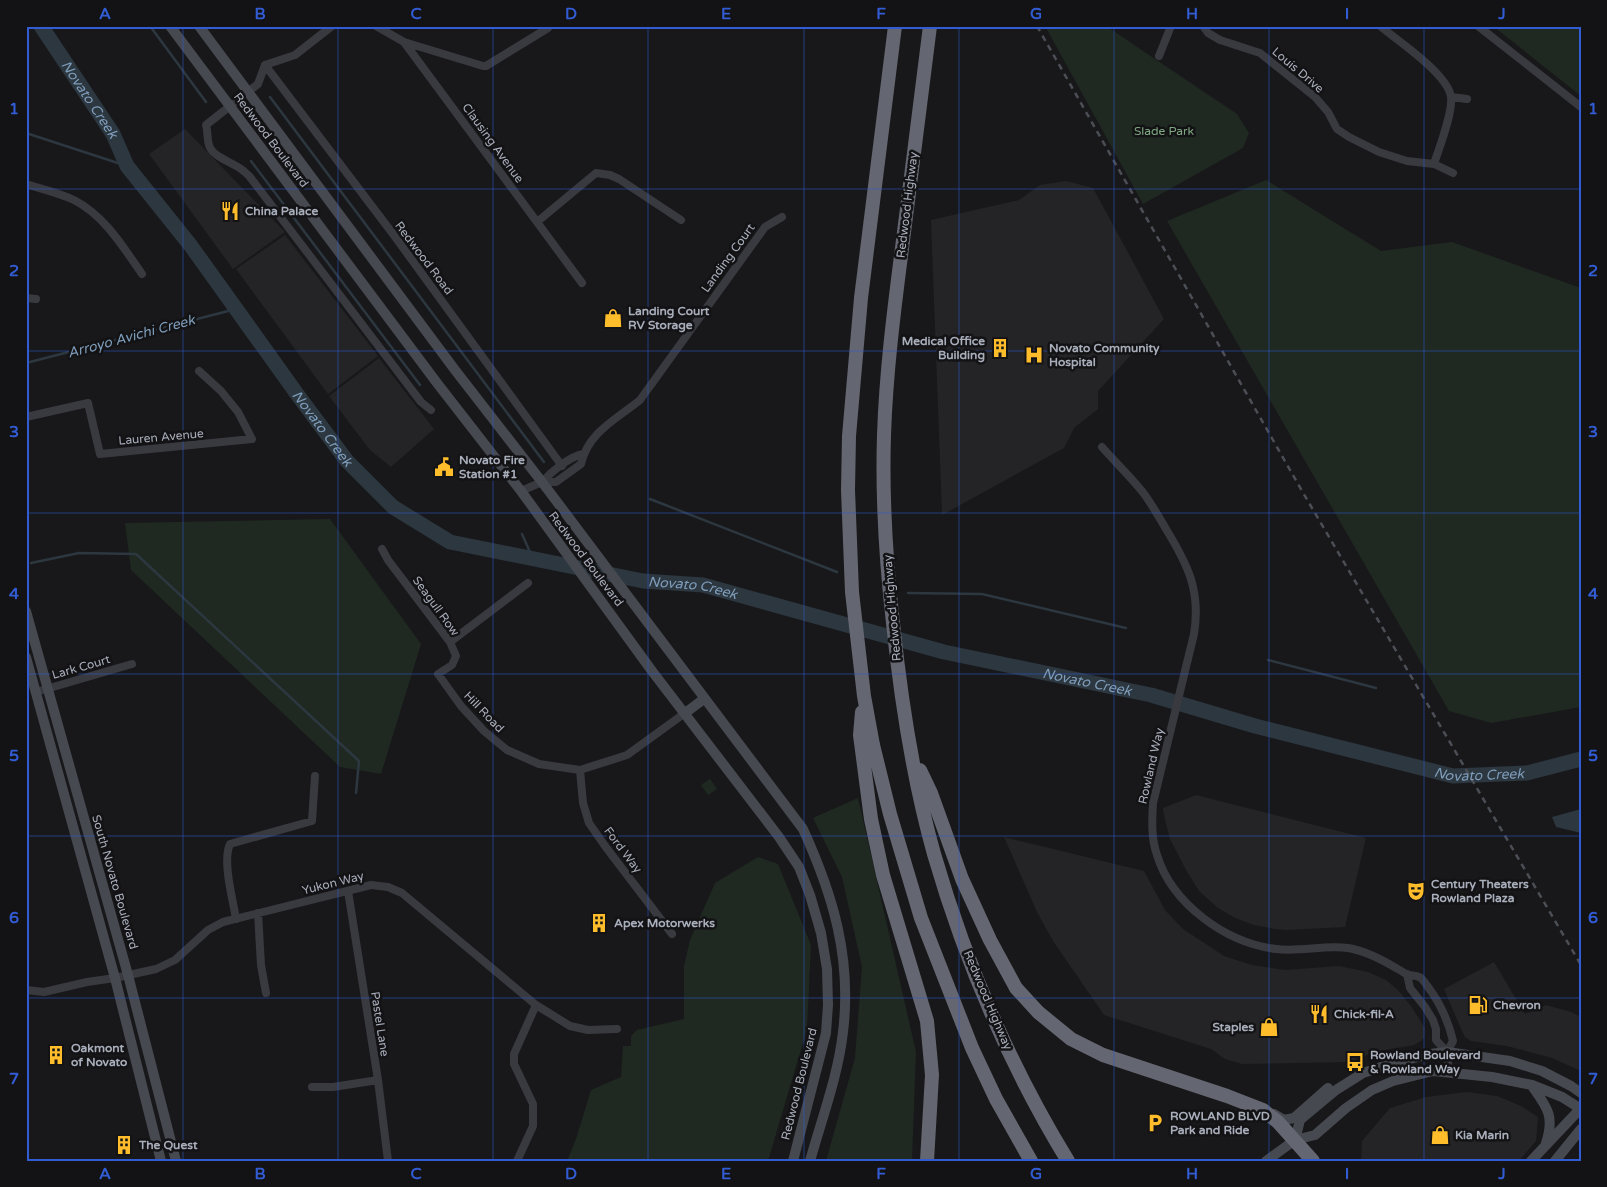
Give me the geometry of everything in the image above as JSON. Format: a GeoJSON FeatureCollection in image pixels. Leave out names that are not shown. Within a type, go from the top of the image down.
{"type":"FeatureCollection","features":[{"type":"Feature","properties":{"kind":"highway"},"geometry":{"type":"LineString","coordinates":[[895,26],[860,298],[848,436],[852,592],[860,668],[873,745],[890,814],[921,918],[972,1048],[996,1099],[1031,1161]]}},
{"type":"Feature","properties":{"kind":"highway","name":"Redwood Highway"},"geometry":{"type":"LineString","coordinates":[[930,26],[888,366],[884,435],[884,492],[891,601],[899,679],[912,754],[934,853],[976,976],[1026,1085],[1068,1161]]}},
{"type":"Feature","properties":{"kind":"highway"},"geometry":{"type":"LineString","coordinates":[[864,696],[860,735],[871,819],[884,875],[927,1021],[932,1075],[927,1161]]}},
{"type":"Feature","properties":{"kind":"highway"},"geometry":{"type":"LineString","coordinates":[[912,754],[931,793],[958,870],[990,940],[1016,988],[1038,1012],[1071,1039],[1102,1055],[1242,1101],[1267,1113],[1278,1122],[1313,1161]]}},
{"type":"Feature","properties":{"kind":"main road","name":"Redwood Boulevard"},"geometry":{"type":"LineString","coordinates":[[170,26],[437,383],[521,491],[652,670],[779,837],[799,867],[810,895],[821,933],[827,969],[828,1005],[826,1033],[793,1161]]}},
{"type":"Feature","properties":{"kind":"main road","name":"Redwood Boulevard"},"geometry":{"type":"LineString","coordinates":[[199,26],[455,370],[542,482],[803,829],[829,893],[840,932],[846,999],[836,1073],[810,1161]]}},
{"type":"Feature","properties":{"kind":"main road","name":"South Novato Boulevard"},"geometry":{"type":"LineString","coordinates":[[26,611],[128,975],[176,1161]]}},
{"type":"Feature","properties":{"kind":"main road","name":"South Novato Boulevard"},"geometry":{"type":"LineString","coordinates":[[26,657],[115,978],[161,1161]]}},
{"type":"Feature","properties":{"kind":"main road"},"geometry":{"type":"LineString","coordinates":[[685,713],[704,699]]}},
{"type":"Feature","properties":{"kind":"main road"},"geometry":{"type":"LineString","coordinates":[[1295,1140],[1300,1120],[1341,1086],[1363,1073],[1430,1054],[1447,1052],[1510,1061],[1542,1071],[1581,1093]]}},
{"type":"Feature","properties":{"kind":"main road"},"geometry":{"type":"LineString","coordinates":[[1266,1161],[1295,1140],[1315,1135],[1346,1108],[1372,1090],[1393,1081],[1433,1072],[1492,1077],[1532,1086],[1562,1097],[1581,1108],[1532,1161]]}},
{"type":"Feature","properties":{"kind":"main road"},"geometry":{"type":"LineString","coordinates":[[1267,1113],[1272,1113],[1284,1120],[1294,1118],[1329,1087],[1341,1086]]}},
{"type":"Feature","properties":{"kind":"main road"},"geometry":{"type":"LineString","coordinates":[[1532,1086],[1547,1107],[1551,1119],[1550,1132],[1545,1146]]}},
{"type":"Feature","properties":{"kind":"main road"},"geometry":{"type":"LineString","coordinates":[[1555,1161],[1581,1129]]}},
{"type":"Feature","properties":{"kind":"street"},"geometry":{"type":"LineString","coordinates":[[332,26],[295,55],[265,66],[258,84],[206,125],[209,135],[208,144],[211,150],[250,177],[422,402],[431,410]]}},
{"type":"Feature","properties":{"kind":"street","name":"Clausing Avenue"},"geometry":{"type":"LineString","coordinates":[[376,26],[404,42],[582,283]]}},
{"type":"Feature","properties":{"kind":"street"},"geometry":{"type":"LineString","coordinates":[[1159,56],[1171,26]]}},
{"type":"Feature","properties":{"kind":"street","name":"Louis Drive"},"geometry":{"type":"LineString","coordinates":[[1203,26],[1208,33],[1220,40],[1260,53],[1315,97],[1328,112],[1336,129],[1349,137],[1379,152],[1407,161],[1434,164],[1453,173]]}},
{"type":"Feature","properties":{"kind":"street"},"geometry":{"type":"LineString","coordinates":[[1380,26],[1435,71],[1447,84],[1451,97],[1450,111],[1434,164]]}},
{"type":"Feature","properties":{"kind":"street"},"geometry":{"type":"LineString","coordinates":[[1478,26],[1581,107]]}},
{"type":"Feature","properties":{"kind":"street"},"geometry":{"type":"LineString","coordinates":[[404,42],[483,66],[495,61],[548,28]]}},
{"type":"Feature","properties":{"kind":"street","name":"Redwood Road"},"geometry":{"type":"LineString","coordinates":[[265,66],[399,242],[562,466]]}},
{"type":"Feature","properties":{"kind":"street"},"geometry":{"type":"LineString","coordinates":[[1451,97],[1467,99]]}},
{"type":"Feature","properties":{"kind":"street"},"geometry":{"type":"LineString","coordinates":[[537,222],[596,173],[610,175],[619,179],[681,220]]}},
{"type":"Feature","properties":{"kind":"street"},"geometry":{"type":"LineString","coordinates":[[26,184],[73,200],[92,211],[110,230],[142,274]]}},
{"type":"Feature","properties":{"kind":"street","name":"Landing Court"},"geometry":{"type":"LineString","coordinates":[[521,491],[542,482],[556,482],[581,464],[583,454],[592,439],[605,424],[623,414],[640,400],[765,227],[782,217]]}},
{"type":"Feature","properties":{"kind":"street"},"geometry":{"type":"LineString","coordinates":[[26,298],[36,299]]}},
{"type":"Feature","properties":{"kind":"street","name":"Lauren Avenue"},"geometry":{"type":"LineString","coordinates":[[26,417],[88,403],[100,454],[252,439],[238,412],[221,390],[199,371]]}},
{"type":"Feature","properties":{"kind":"street","name":"Rowland Way"},"geometry":{"type":"LineString","coordinates":[[1102,447],[1152,504],[1188,569],[1194,587],[1197,618],[1190,655],[1153,803],[1152,822],[1157,856],[1165,874],[1188,905],[1202,918],[1230,935],[1263,947],[1287,950],[1328,947],[1348,948],[1376,955],[1407,974],[1420,977],[1438,1000],[1448,1020],[1453,1041],[1447,1052],[1449,1072]]}},
{"type":"Feature","properties":{"kind":"street","name":"Landing Court"},"geometry":{"type":"LineString","coordinates":[[542,482],[551,472],[574,456],[583,454]]}},
{"type":"Feature","properties":{"kind":"street","name":"Seagull Row"},"geometry":{"type":"LineString","coordinates":[[382,549],[388,560],[450,642],[456,656],[452,665],[438,674]]}},
{"type":"Feature","properties":{"kind":"street"},"geometry":{"type":"LineString","coordinates":[[450,642],[528,583]]}},
{"type":"Feature","properties":{"kind":"street","name":"Lark Court"},"geometry":{"type":"LineString","coordinates":[[36,692],[132,664]]}},
{"type":"Feature","properties":{"kind":"street","name":"Hill Road"},"geometry":{"type":"LineString","coordinates":[[438,674],[461,706],[484,731],[507,750],[539,764],[580,770],[627,755],[685,713]]}},
{"type":"Feature","properties":{"kind":"street","name":"Ford Way"},"geometry":{"type":"LineString","coordinates":[[580,770],[583,803],[589,823],[672,934]]}},
{"type":"Feature","properties":{"kind":"street"},"geometry":{"type":"LineString","coordinates":[[236,919],[228,868],[227,850],[230,844],[312,821],[315,776]]}},
{"type":"Feature","properties":{"kind":"street","name":"Yukon Way"},"geometry":{"type":"LineString","coordinates":[[26,990],[44,992],[156,969],[175,960],[208,930],[236,919],[371,885],[388,887],[402,893],[536,1005],[570,1026],[588,1030],[617,1029]]}},
{"type":"Feature","properties":{"kind":"street","name":"Pastel Lane"},"geometry":{"type":"LineString","coordinates":[[348,891],[378,1080],[388,1161]]}},
{"type":"Feature","properties":{"kind":"street"},"geometry":{"type":"LineString","coordinates":[[258,913],[261,965],[266,993]]}},
{"type":"Feature","properties":{"kind":"street","name":"Rowland Way"},"geometry":{"type":"LineString","coordinates":[[1407,974],[1410,988],[1433,1020],[1436,1029],[1436,1040],[1447,1052]]}},
{"type":"Feature","properties":{"kind":"street"},"geometry":{"type":"LineString","coordinates":[[517,1161],[532,1126],[533,1104],[514,1064],[514,1054],[536,1005]]}},
{"type":"Feature","properties":{"kind":"street"},"geometry":{"type":"LineString","coordinates":[[312,1087],[333,1087],[378,1080]]}},
{"type":"Feature","properties":{"kind":"shaded area"},"geometry":{"type":"Polygon","coordinates":[[[185,129],[285,232],[233,269],[149,154],[185,129]]]}},
{"type":"Feature","properties":{"kind":"shaded area","name":"Novato Community Hospital"},"geometry":{"type":"Polygon","coordinates":[[[1066,181],[1093,188],[1164,319],[1098,391],[1098,409],[1074,428],[1064,448],[942,515],[931,220],[1019,200],[1040,185],[1066,181]]]}},
{"type":"Feature","properties":{"kind":"shaded area"},"geometry":{"type":"Polygon","coordinates":[[[285,235],[378,356],[328,394],[236,269],[285,235]]]}},
{"type":"Feature","properties":{"kind":"shaded area"},"geometry":{"type":"Polygon","coordinates":[[[379,358],[434,429],[391,467],[370,450],[329,396],[379,358]]]}},
{"type":"Feature","properties":{"kind":"shaded area"},"geometry":{"type":"Polygon","coordinates":[[[1196,795],[1366,838],[1345,927],[1275,929],[1254,925],[1235,918],[1218,908],[1199,891],[1186,870],[1170,839],[1165,820],[1163,808],[1196,795]]]}},
{"type":"Feature","properties":{"kind":"shaded area"},"geometry":{"type":"Polygon","coordinates":[[[1581,809],[1581,833],[1556,827],[1552,817],[1581,809]]]}},
{"type":"Feature","properties":{"kind":"shaded area"},"geometry":{"type":"Polygon","coordinates":[[[1004,837],[1144,871],[1165,910],[1183,929],[1224,956],[1252,965],[1285,970],[1339,966],[1368,972],[1386,980],[1398,990],[1411,1006],[1425,1028],[1424,1038],[1414,1045],[1378,1051],[1348,1062],[1242,1064],[1225,1059],[1211,1049],[1104,1015],[1053,941],[1037,912],[1004,837]]]}},
{"type":"Feature","properties":{"kind":"shaded area"},"geometry":{"type":"Polygon","coordinates":[[[1494,962],[1525,1014],[1546,1005],[1581,1017],[1581,1071],[1552,1058],[1507,1046],[1471,1041],[1465,1037],[1444,989],[1494,962]]]}},
{"type":"Feature","properties":{"kind":"shaded area"},"geometry":{"type":"Polygon","coordinates":[[[1467,1092],[1497,1096],[1521,1106],[1538,1117],[1536,1141],[1519,1161],[1361,1161],[1362,1141],[1390,1108],[1426,1097],[1467,1092]]]}},
{"type":"Feature","properties":{"kind":"green space","name":"Slade Park"},"geometry":{"type":"Polygon","coordinates":[[[1045,26],[1106,26],[1237,114],[1249,133],[1243,148],[1143,204],[1045,26]]]}},
{"type":"Feature","properties":{"kind":"green space"},"geometry":{"type":"Polygon","coordinates":[[[1493,26],[1581,26],[1581,96],[1493,26]]]}},
{"type":"Feature","properties":{"kind":"green space"},"geometry":{"type":"Polygon","coordinates":[[[1266,180],[1381,251],[1452,242],[1581,288],[1581,707],[1491,723],[1449,711],[1167,221],[1266,180]]]}},
{"type":"Feature","properties":{"kind":"green space"},"geometry":{"type":"Polygon","coordinates":[[[330,519],[421,644],[381,774],[340,767],[131,570],[125,523],[330,519]]]}},
{"type":"Feature","properties":{"kind":"green space"},"geometry":{"type":"Polygon","coordinates":[[[710,779],[717,789],[708,795],[701,785],[710,779]]]}},
{"type":"Feature","properties":{"kind":"green space"},"geometry":{"type":"Polygon","coordinates":[[[858,798],[916,1052],[912,1161],[826,1161],[855,1058],[862,967],[842,877],[813,818],[858,798]]]}},
{"type":"Feature","properties":{"kind":"green space"},"geometry":{"type":"Polygon","coordinates":[[[758,857],[778,864],[811,945],[807,1029],[768,1161],[567,1161],[591,1090],[621,1077],[623,1046],[631,1046],[631,1036],[637,1030],[684,1019],[684,966],[690,940],[715,883],[758,857]]]}},
{"type":"Feature","properties":{"kind":"waterway","name":"Novato Creek"},"geometry":{"type":"LineString","coordinates":[[41,26],[113,134],[127,166],[191,246],[347,461],[393,507],[450,542],[643,581],[703,585],[944,652],[1151,695],[1255,726],[1453,776],[1527,773],[1581,759]]}},
{"type":"Feature","properties":{"kind":"waterway"},"geometry":{"type":"LineString","coordinates":[[150,26],[206,102]]}},
{"type":"Feature","properties":{"kind":"waterway"},"geometry":{"type":"LineString","coordinates":[[270,97],[544,462]]}},
{"type":"Feature","properties":{"kind":"waterway"},"geometry":{"type":"LineString","coordinates":[[26,133],[127,166]]}},
{"type":"Feature","properties":{"kind":"waterway"},"geometry":{"type":"LineString","coordinates":[[251,161],[420,385]]}},
{"type":"Feature","properties":{"kind":"waterway","name":"Arroyo Avichi Creek"},"geometry":{"type":"LineString","coordinates":[[26,363],[236,309]]}},
{"type":"Feature","properties":{"kind":"waterway"},"geometry":{"type":"LineString","coordinates":[[650,499],[837,572]]}},
{"type":"Feature","properties":{"kind":"waterway"},"geometry":{"type":"LineString","coordinates":[[522,534],[533,559]]}},
{"type":"Feature","properties":{"kind":"waterway"},"geometry":{"type":"LineString","coordinates":[[31,563],[79,553],[136,554],[359,761],[356,793]]}},
{"type":"Feature","properties":{"kind":"waterway"},"geometry":{"type":"LineString","coordinates":[[908,593],[982,594],[1126,628]]}},
{"type":"Feature","properties":{"kind":"waterway"},"geometry":{"type":"LineString","coordinates":[[1268,660],[1376,688]]}},
{"type":"Feature","properties":{"kind":"railway"},"geometry":{"type":"LineString","coordinates":[[1037,26],[1302,491],[1581,965]]}},
{"type":"Feature","properties":{"kind":"place","name":"China Palace"},"geometry":{"type":"Point","coordinates":[230,211]}},
{"type":"Feature","properties":{"kind":"place","name":"Landing Court RV Storage"},"geometry":{"type":"Point","coordinates":[613,318]}},
{"type":"Feature","properties":{"kind":"place","name":"Medical Office Building"},"geometry":{"type":"Point","coordinates":[1000,348]}},
{"type":"Feature","properties":{"kind":"place","name":"Novato Community Hospital"},"geometry":{"type":"Point","coordinates":[1034,355]}},
{"type":"Feature","properties":{"kind":"place","name":"Novato Fire Station #1"},"geometry":{"type":"Point","coordinates":[444,467]}},
{"type":"Feature","properties":{"kind":"place","name":"Century Theaters Rowland Plaza"},"geometry":{"type":"Point","coordinates":[1416,891]}},
{"type":"Feature","properties":{"kind":"place","name":"Apex Motorwerks"},"geometry":{"type":"Point","coordinates":[599,923]}},
{"type":"Feature","properties":{"kind":"place","name":"Chevron"},"geometry":{"type":"Point","coordinates":[1478,1005]}},
{"type":"Feature","properties":{"kind":"place","name":"Chick-fil-A"},"geometry":{"type":"Point","coordinates":[1319,1014]}},
{"type":"Feature","properties":{"kind":"place","name":"Staples"},"geometry":{"type":"Point","coordinates":[1269,1027]}},
{"type":"Feature","properties":{"kind":"place","name":"Oakmont of Novato"},"geometry":{"type":"Point","coordinates":[56,1055]}},
{"type":"Feature","properties":{"kind":"place","name":"Rowland Boulevard & Rowland Way"},"geometry":{"type":"Point","coordinates":[1355,1062]}},
{"type":"Feature","properties":{"kind":"place","name":"ROWLAND BLVD Park and Ride"},"geometry":{"type":"Point","coordinates":[1155,1123]}},
{"type":"Feature","properties":{"kind":"place","name":"Kia Marin"},"geometry":{"type":"Point","coordinates":[1440,1135]}},
{"type":"Feature","properties":{"kind":"place","name":"The Quest"},"geometry":{"type":"Point","coordinates":[124,1145]}}]}
